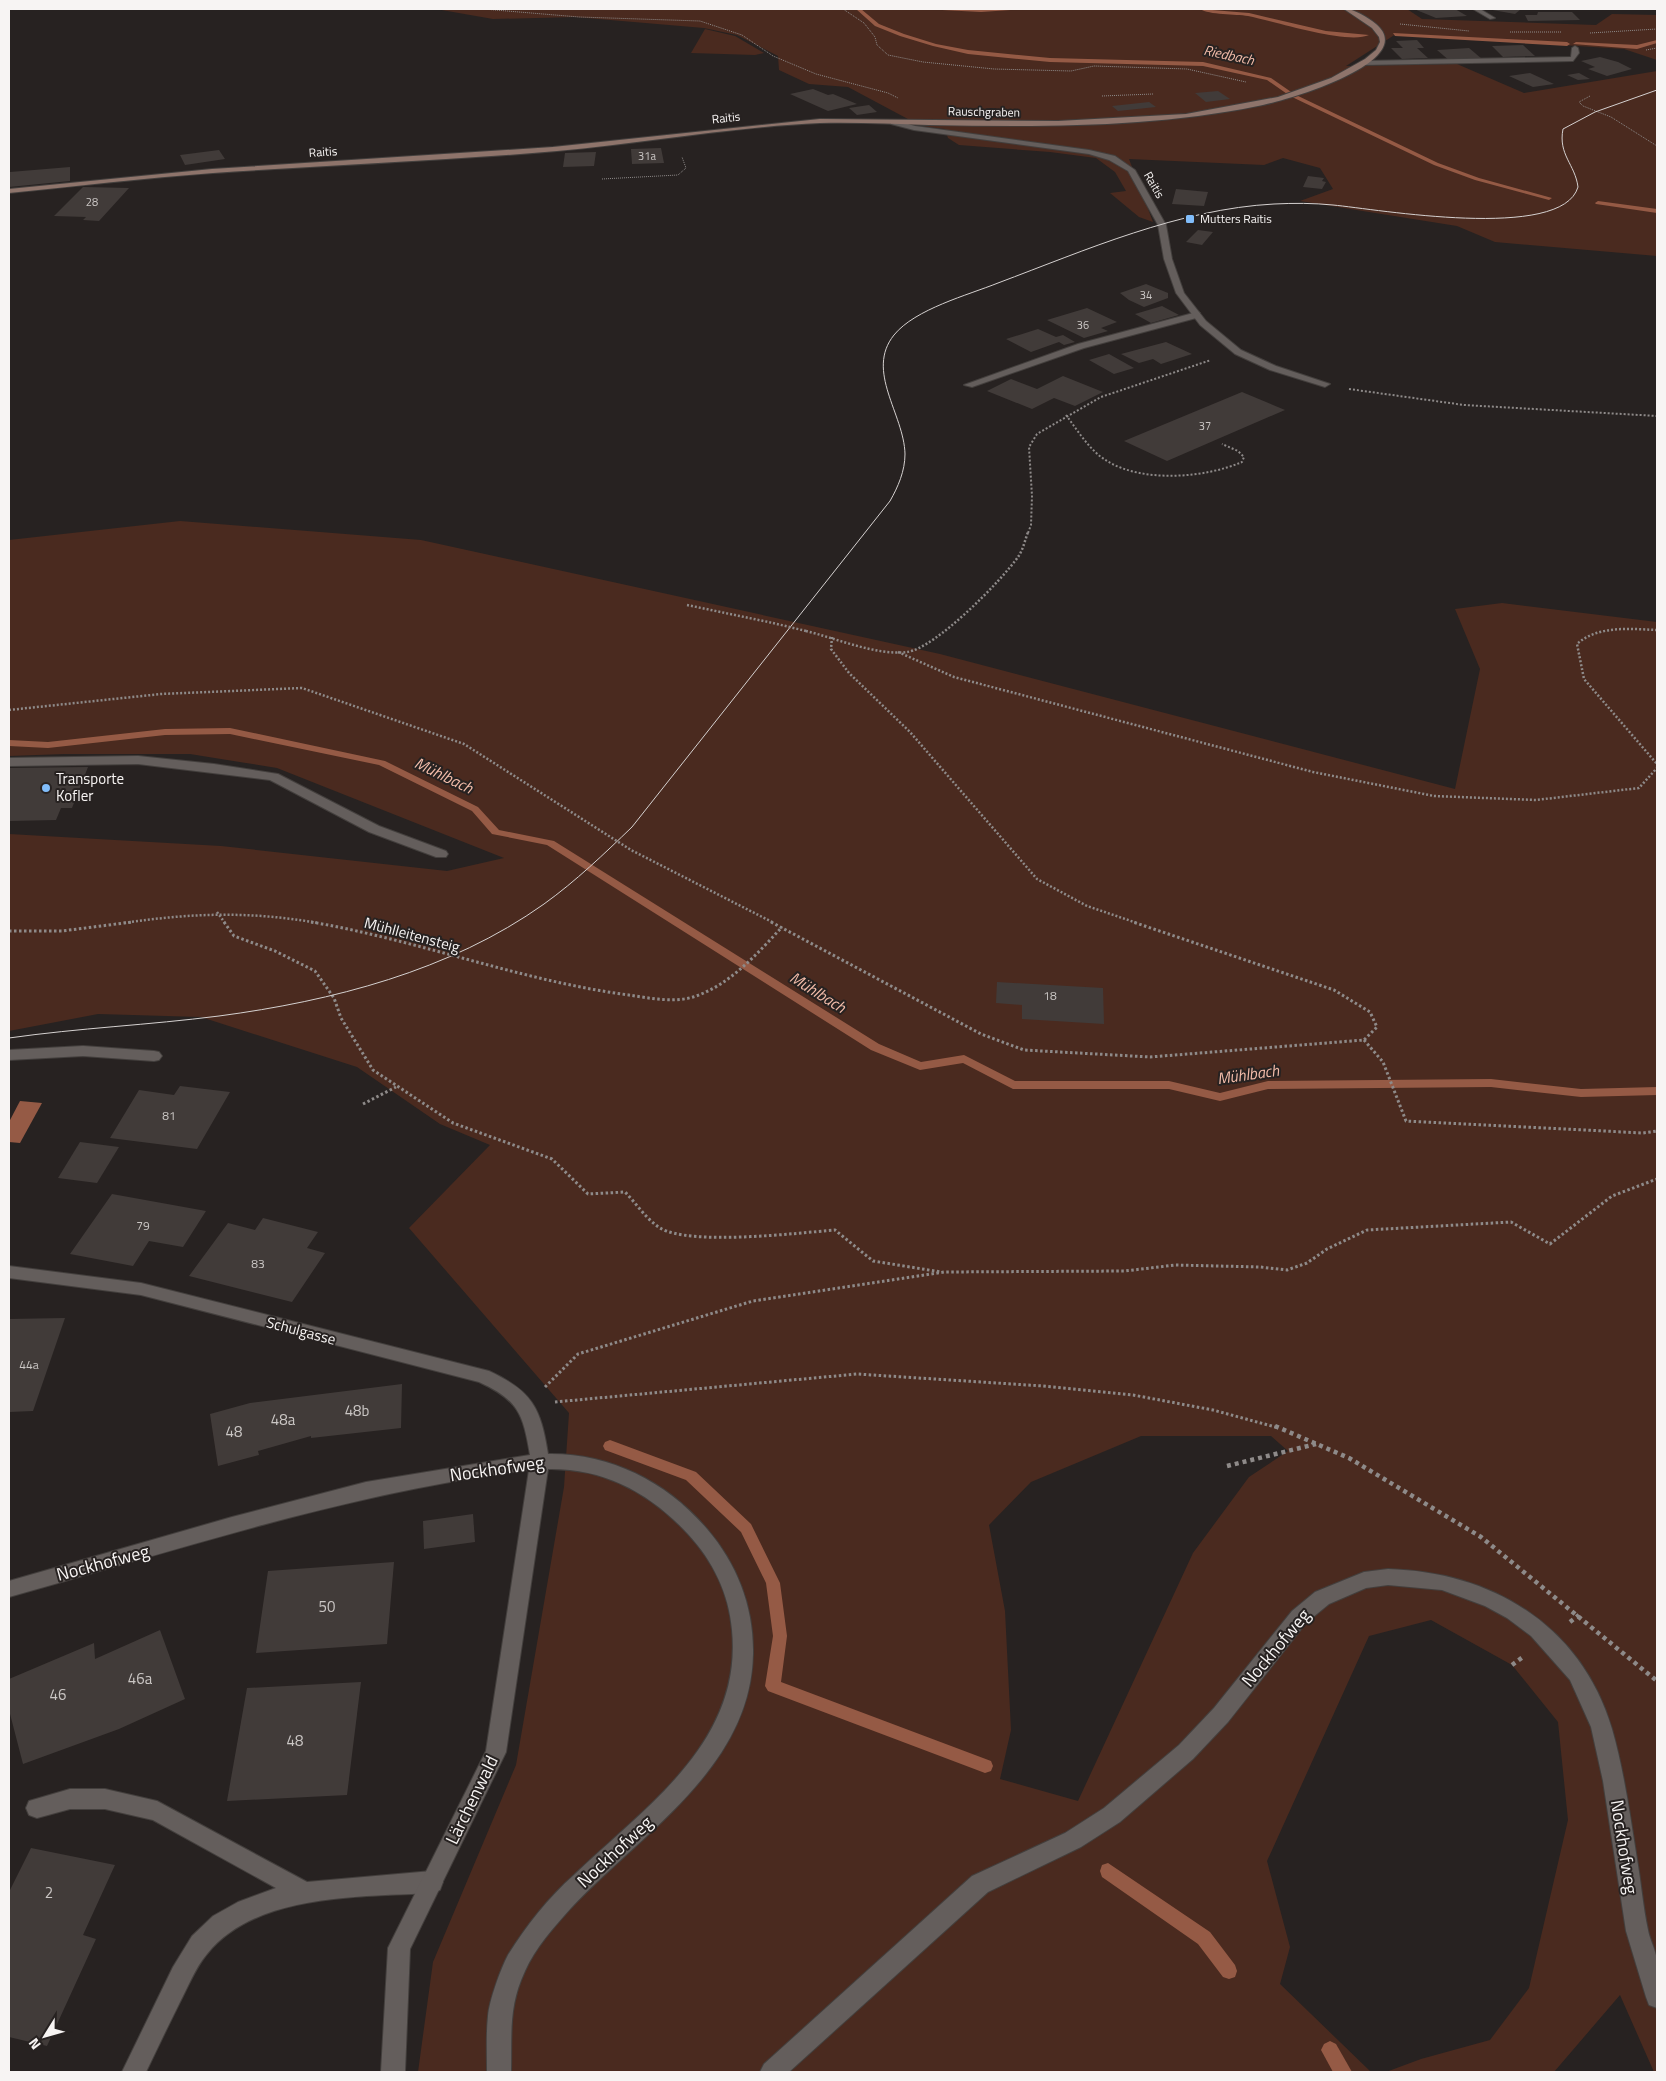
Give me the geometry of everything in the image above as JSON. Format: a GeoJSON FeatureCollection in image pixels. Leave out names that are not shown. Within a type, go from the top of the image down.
{"type":"FeatureCollection","features":[{"type":"Feature","properties":{"kind":"street","name":"Rauschgraben"},"geometry":{"type":"LineString","coordinates":[[894,122],[1073,124],[1200,113],[1254,105],[1295,95],[1330,82],[1378,52],[1382,39],[1375,27],[1347,9]]}},
{"type":"Feature","properties":{"kind":"street"},"geometry":{"type":"LineString","coordinates":[[1476,9],[1492,18]]}},
{"type":"Feature","properties":{"kind":"street"},"geometry":{"type":"LineString","coordinates":[[1362,63],[1573,59],[1576,53],[1574,48]]}},
{"type":"Feature","properties":{"kind":"street","name":"Raitis"},"geometry":{"type":"LineString","coordinates":[[9,191],[121,179],[557,148],[805,122],[894,122],[914,128],[1089,152],[1112,158],[1130,170],[1162,225],[1168,258],[1180,293],[1203,323],[1238,352],[1273,368],[1325,384]]}},
{"type":"Feature","properties":{"kind":"street"},"geometry":{"type":"LineString","coordinates":[[969,385],[1081,346],[1197,315]]}},
{"type":"Feature","properties":{"kind":"street"},"geometry":{"type":"LineString","coordinates":[[9,762],[138,760],[214,768],[273,777],[374,830],[441,854]]}},
{"type":"Feature","properties":{"kind":"street"},"geometry":{"type":"LineString","coordinates":[[9,1055],[83,1051],[154,1056]]}},
{"type":"Feature","properties":{"kind":"street","name":"Schulgasse"},"geometry":{"type":"LineString","coordinates":[[9,1272],[141,1289],[483,1376],[501,1384],[527,1405],[535,1420],[540,1460]]}},
{"type":"Feature","properties":{"kind":"street","name":"Nockhofweg"},"geometry":{"type":"LineString","coordinates":[[9,1589],[368,1490],[540,1460],[596,1466],[626,1478],[674,1509],[696,1529],[719,1560],[734,1590],[742,1629],[742,1672],[737,1697],[726,1725],[700,1766],[679,1791],[545,1919],[513,1967],[503,1990],[497,2021],[496,2050],[499,2072]]}},
{"type":"Feature","properties":{"kind":"street","name":"Lärchenwald"},"geometry":{"type":"LineString","coordinates":[[393,2072],[399,1948],[496,1752],[540,1460]]}},
{"type":"Feature","properties":{"kind":"street","name":"Nockhofweg"},"geometry":{"type":"LineString","coordinates":[[772,2072],[980,1884],[1073,1840],[1112,1816],[1186,1752],[1221,1715],[1298,1617],[1322,1598],[1364,1580],[1388,1577],[1442,1582],[1492,1600],[1514,1612],[1538,1630],[1578,1674],[1589,1697],[1605,1745],[1614,1781],[1636,1931],[1657,1997]]}},
{"type":"Feature","properties":{"kind":"street"},"geometry":{"type":"LineString","coordinates":[[37,1808],[70,1800],[105,1799],[157,1811],[304,1892]]}},
{"type":"Feature","properties":{"kind":"street"},"geometry":{"type":"LineString","coordinates":[[134,2072],[188,1962],[200,1943],[217,1928],[256,1906],[304,1892],[432,1882]]}},
{"type":"Feature","properties":{"kind":"path"},"geometry":{"type":"LineString","coordinates":[[483,9],[570,16],[700,21],[742,35],[772,56],[816,74],[888,93],[905,101]]}},
{"type":"Feature","properties":{"kind":"path"},"geometry":{"type":"LineString","coordinates":[[843,9],[864,23],[875,37],[877,45],[888,55],[922,62],[994,69],[1071,71],[1094,66],[1187,69],[1232,77],[1248,82]]}},
{"type":"Feature","properties":{"kind":"path"},"geometry":{"type":"LineString","coordinates":[[1646,50],[1657,48]]}},
{"type":"Feature","properties":{"kind":"path"},"geometry":{"type":"LineString","coordinates":[[1590,96],[1579,102],[1611,117],[1657,146]]}},
{"type":"Feature","properties":{"kind":"path"},"geometry":{"type":"LineString","coordinates":[[602,178],[667,177],[681,174],[686,168],[686,164],[666,137]]}},
{"type":"Feature","properties":{"kind":"path"},"geometry":{"type":"LineString","coordinates":[[898,652],[916,650],[934,640],[953,625],[1019,556],[1031,525],[1032,496],[1028,459],[1030,448],[1037,434],[1066,415],[1122,389],[1238,352]]}},
{"type":"Feature","properties":{"kind":"path"},"geometry":{"type":"LineString","coordinates":[[1325,384],[1388,396],[1469,405],[1657,416]]}},
{"type":"Feature","properties":{"kind":"path"},"geometry":{"type":"LineString","coordinates":[[1066,415],[1077,431],[1105,459],[1119,467],[1133,471],[1168,475],[1188,474],[1221,470],[1242,462],[1244,457],[1240,453],[1222,444]]}},
{"type":"Feature","properties":{"kind":"path"},"geometry":{"type":"LineString","coordinates":[[687,605],[898,652],[954,677],[1313,772],[1434,796],[1536,800],[1639,788],[1657,768]]}},
{"type":"Feature","properties":{"kind":"path"},"geometry":{"type":"LineString","coordinates":[[1657,630],[1626,628],[1590,635],[1581,639],[1577,644],[1584,679],[1657,764]]}},
{"type":"Feature","properties":{"kind":"path"},"geometry":{"type":"LineString","coordinates":[[9,710],[161,694],[302,688],[464,744],[630,850],[782,927],[981,1034],[1024,1050],[1150,1057],[1364,1040],[1377,1027],[1370,1012],[1334,990],[1087,906],[1036,879],[910,732],[850,673],[831,649],[832,637]]}},
{"type":"Feature","properties":{"kind":"path"},"geometry":{"type":"LineString","coordinates":[[216,912],[234,936],[315,970],[334,998],[341,1018],[373,1070],[453,1123],[552,1159],[588,1194],[625,1192],[661,1229],[687,1236],[835,1230],[873,1261],[944,1272]]}},
{"type":"Feature","properties":{"kind":"path","name":"Mühlleitensteig"},"geometry":{"type":"LineString","coordinates":[[9,931],[69,930],[124,921],[216,912],[249,914],[378,935],[546,982],[650,998],[693,998],[714,987],[760,952],[782,927]]}},
{"type":"Feature","properties":{"kind":"path"},"geometry":{"type":"LineString","coordinates":[[1364,1040],[1383,1062],[1406,1121],[1643,1133],[1657,1130]]}},
{"type":"Feature","properties":{"kind":"path"},"geometry":{"type":"LineString","coordinates":[[363,1104],[396,1087]]}},
{"type":"Feature","properties":{"kind":"path"},"geometry":{"type":"LineString","coordinates":[[527,1405],[578,1354],[754,1301],[944,1272],[1125,1271],[1175,1265],[1260,1267],[1286,1270],[1307,1263],[1327,1249],[1367,1230],[1511,1222],[1550,1244],[1612,1196],[1657,1179]]}},
{"type":"Feature","properties":{"kind":"path"},"geometry":{"type":"LineString","coordinates":[[527,1405],[857,1374],[1043,1386],[1133,1395],[1213,1410],[1278,1427],[1349,1458],[1481,1537],[1579,1615],[1657,1681]]}},
{"type":"Feature","properties":{"kind":"path"},"geometry":{"type":"LineString","coordinates":[[1227,1466],[1316,1444]]}},
{"type":"Feature","properties":{"kind":"shaded area"},"geometry":{"type":"Polygon","coordinates":[[[436,9],[1407,9],[1422,19],[1596,25],[1612,14],[1657,15],[1657,60],[1624,49],[1396,34],[1346,66],[1457,64],[1524,93],[1657,71],[1657,256],[1495,242],[1457,226],[1300,201],[1333,189],[1320,168],[1283,158],[1264,165],[1129,159],[1153,222],[1139,217],[1110,193],[1126,191],[1115,172],[1096,158],[1050,152],[959,145],[948,138],[945,129],[921,126],[848,87],[809,84],[779,70],[778,56],[737,35],[704,28],[575,17],[493,19],[436,9]]]}},
{"type":"Feature","properties":{"kind":"shaded area"},"geometry":{"type":"Polygon","coordinates":[[[705,29],[735,36],[764,53],[755,55],[691,53],[705,29]]]}},
{"type":"Feature","properties":{"kind":"shaded area"},"geometry":{"type":"Polygon","coordinates":[[[180,521],[421,540],[940,654],[1455,789],[1480,669],[1455,609],[1502,603],[1657,622],[1657,2072],[1654,2072],[1620,1995],[1554,2072],[1386,2072],[1421,2059],[1490,2040],[1529,1988],[1568,1820],[1558,1722],[1512,1665],[1431,1620],[1369,1636],[1267,1861],[1290,1947],[1280,1984],[1371,2072],[418,2072],[433,1962],[516,1765],[564,1487],[569,1413],[409,1228],[490,1145],[440,1124],[357,1067],[201,1017],[98,1014],[9,1031],[9,834],[221,846],[447,871],[504,858],[277,768],[190,754],[9,756],[9,540],[180,521]],[[1141,1436],[1031,1482],[989,1525],[1005,1611],[1011,1730],[1000,1779],[1078,1801],[1193,1553],[1249,1477],[1288,1451],[1271,1436],[1141,1436]]]}},
{"type":"Feature","properties":{"kind":"shaded area"},"geometry":{"type":"Polygon","coordinates":[[[20,1101],[42,1103],[20,1143],[9,1142],[9,1122],[20,1101]]]}},
{"type":"Feature","properties":{"kind":"building"},"geometry":{"type":"Polygon","coordinates":[[[1414,9],[1455,9],[1467,16],[1436,18],[1414,9]]]}},
{"type":"Feature","properties":{"kind":"building"},"geometry":{"type":"Polygon","coordinates":[[[1487,9],[1521,9],[1515,14],[1487,9]]]}},
{"type":"Feature","properties":{"kind":"building"},"geometry":{"type":"Polygon","coordinates":[[[1538,12],[1572,12],[1580,20],[1528,21],[1525,15],[1537,15],[1538,12]]]}},
{"type":"Feature","properties":{"kind":"building"},"geometry":{"type":"Polygon","coordinates":[[[1417,40],[1424,48],[1417,48],[1428,58],[1402,59],[1391,48],[1403,48],[1396,41],[1417,40]]]}},
{"type":"Feature","properties":{"kind":"building"},"geometry":{"type":"Polygon","coordinates":[[[1523,45],[1535,56],[1503,57],[1492,46],[1523,45]]]}},
{"type":"Feature","properties":{"kind":"building"},"geometry":{"type":"Polygon","coordinates":[[[1469,48],[1482,59],[1450,61],[1437,50],[1469,48]]]}},
{"type":"Feature","properties":{"kind":"building"},"geometry":{"type":"Polygon","coordinates":[[[1600,57],[1618,62],[1632,69],[1607,76],[1588,69],[1595,67],[1581,61],[1600,57]]]}},
{"type":"Feature","properties":{"kind":"building"},"geometry":{"type":"Polygon","coordinates":[[[1530,73],[1554,84],[1533,87],[1509,76],[1530,73]]]}},
{"type":"Feature","properties":{"kind":"building"},"geometry":{"type":"Polygon","coordinates":[[[1579,73],[1590,79],[1578,80],[1567,75],[1579,73]]]}},
{"type":"Feature","properties":{"kind":"building"},"geometry":{"type":"Polygon","coordinates":[[[813,89],[828,95],[833,94],[857,104],[828,111],[790,94],[813,89]]]}},
{"type":"Feature","properties":{"kind":"building"},"geometry":{"type":"Polygon","coordinates":[[[1218,91],[1230,99],[1206,102],[1195,93],[1218,91]]]}},
{"type":"Feature","properties":{"kind":"building"},"geometry":{"type":"Polygon","coordinates":[[[1149,102],[1156,107],[1118,111],[1112,106],[1149,102]]]}},
{"type":"Feature","properties":{"kind":"building"},"geometry":{"type":"Polygon","coordinates":[[[869,105],[877,112],[857,115],[849,108],[869,105]]]}},
{"type":"Feature","properties":{"kind":"building"},"geometry":{"type":"Polygon","coordinates":[[[661,148],[664,163],[632,164],[631,149],[661,148]]]}},
{"type":"Feature","properties":{"kind":"building"},"geometry":{"type":"Polygon","coordinates":[[[219,150],[225,159],[185,165],[180,155],[219,150]]]}},
{"type":"Feature","properties":{"kind":"building"},"geometry":{"type":"Polygon","coordinates":[[[596,152],[594,166],[563,167],[565,153],[596,152]]]}},
{"type":"Feature","properties":{"kind":"building"},"geometry":{"type":"Polygon","coordinates":[[[70,167],[70,181],[9,187],[10,172],[70,167]]]}},
{"type":"Feature","properties":{"kind":"building"},"geometry":{"type":"Polygon","coordinates":[[[1308,176],[1324,178],[1322,181],[1326,182],[1322,189],[1303,187],[1308,176]]]}},
{"type":"Feature","properties":{"kind":"building"},"geometry":{"type":"Polygon","coordinates":[[[83,187],[129,188],[99,221],[83,220],[86,217],[54,216],[83,187]]]}},
{"type":"Feature","properties":{"kind":"building"},"geometry":{"type":"Polygon","coordinates":[[[1176,189],[1208,192],[1204,206],[1172,204],[1176,189]]]}},
{"type":"Feature","properties":{"kind":"building"},"geometry":{"type":"Polygon","coordinates":[[[1198,230],[1213,232],[1202,245],[1186,242],[1198,230]]]}},
{"type":"Feature","properties":{"kind":"building"},"geometry":{"type":"Polygon","coordinates":[[[1146,284],[1168,293],[1168,298],[1144,307],[1129,300],[1120,293],[1146,284]]]}},
{"type":"Feature","properties":{"kind":"building"},"geometry":{"type":"Polygon","coordinates":[[[1162,306],[1179,315],[1151,323],[1135,314],[1162,306]]]}},
{"type":"Feature","properties":{"kind":"building"},"geometry":{"type":"Polygon","coordinates":[[[1087,308],[1117,322],[1101,328],[1108,331],[1084,338],[1047,320],[1087,308]]]}},
{"type":"Feature","properties":{"kind":"building"},"geometry":{"type":"Polygon","coordinates":[[[1038,329],[1056,337],[1063,335],[1075,342],[1064,345],[1059,342],[1031,352],[1006,339],[1038,329]]]}},
{"type":"Feature","properties":{"kind":"building"},"geometry":{"type":"Polygon","coordinates":[[[1166,342],[1192,354],[1161,364],[1153,359],[1139,363],[1121,354],[1166,342]]]}},
{"type":"Feature","properties":{"kind":"building"},"geometry":{"type":"Polygon","coordinates":[[[1109,354],[1134,368],[1114,374],[1089,360],[1109,354]]]}},
{"type":"Feature","properties":{"kind":"building"},"geometry":{"type":"Polygon","coordinates":[[[1063,376],[1103,392],[1075,406],[1054,398],[1032,409],[987,391],[1011,379],[1037,389],[1063,376]]]}},
{"type":"Feature","properties":{"kind":"building"},"geometry":{"type":"Polygon","coordinates":[[[1242,392],[1285,410],[1167,461],[1124,441],[1242,392]]]}},
{"type":"Feature","properties":{"kind":"building"},"geometry":{"type":"Polygon","coordinates":[[[88,767],[72,808],[61,808],[56,820],[9,821],[9,768],[88,767]]]}},
{"type":"Feature","properties":{"kind":"building"},"geometry":{"type":"Polygon","coordinates":[[[997,982],[1103,988],[1104,1024],[1022,1019],[1022,1005],[996,1003],[997,982]]]}},
{"type":"Feature","properties":{"kind":"building"},"geometry":{"type":"Polygon","coordinates":[[[180,1086],[230,1092],[197,1149],[110,1138],[139,1090],[174,1095],[180,1086]]]}},
{"type":"Feature","properties":{"kind":"building"},"geometry":{"type":"Polygon","coordinates":[[[80,1142],[119,1147],[97,1183],[58,1178],[80,1142]]]}},
{"type":"Feature","properties":{"kind":"building"},"geometry":{"type":"Polygon","coordinates":[[[112,1194],[206,1211],[183,1247],[149,1241],[133,1266],[70,1254],[112,1194]]]}},
{"type":"Feature","properties":{"kind":"building"},"geometry":{"type":"Polygon","coordinates":[[[263,1218],[318,1232],[307,1248],[325,1253],[292,1302],[189,1276],[228,1223],[255,1230],[263,1218]]]}},
{"type":"Feature","properties":{"kind":"building"},"geometry":{"type":"Polygon","coordinates":[[[65,1318],[33,1411],[9,1412],[9,1319],[65,1318]]]}},
{"type":"Feature","properties":{"kind":"building"},"geometry":{"type":"Polygon","coordinates":[[[402,1384],[401,1428],[311,1438],[311,1436],[258,1451],[259,1455],[218,1466],[210,1414],[250,1403],[402,1384]]]}},
{"type":"Feature","properties":{"kind":"building"},"geometry":{"type":"Polygon","coordinates":[[[473,1514],[475,1542],[424,1549],[423,1521],[473,1514]]]}},
{"type":"Feature","properties":{"kind":"building"},"geometry":{"type":"Polygon","coordinates":[[[394,1562],[387,1644],[256,1653],[268,1571],[394,1562]]]}},
{"type":"Feature","properties":{"kind":"building"},"geometry":{"type":"Polygon","coordinates":[[[160,1630],[185,1699],[119,1729],[23,1764],[9,1710],[9,1679],[94,1643],[95,1659],[160,1630]]]}},
{"type":"Feature","properties":{"kind":"building"},"geometry":{"type":"Polygon","coordinates":[[[361,1682],[347,1795],[227,1801],[247,1688],[361,1682]]]}},
{"type":"Feature","properties":{"kind":"building"},"geometry":{"type":"Polygon","coordinates":[[[31,1848],[115,1865],[83,1935],[96,1939],[47,2046],[9,2037],[9,1892],[31,1848]]]}},
{"type":"Feature","properties":{"kind":"waterway","name":"Riedbach"},"geometry":{"type":"LineString","coordinates":[[858,9],[877,25],[902,35],[968,52],[1050,60],[1203,64],[1269,79],[1292,95],[1436,164],[1477,179],[1549,198]]}},
{"type":"Feature","properties":{"kind":"waterway","name":"Riedbach"},"geometry":{"type":"LineString","coordinates":[[942,9],[981,11],[1022,9]]}},
{"type":"Feature","properties":{"kind":"waterway","name":"Riedbach"},"geometry":{"type":"LineString","coordinates":[[1202,9],[1256,16],[1326,33],[1366,35]]}},
{"type":"Feature","properties":{"kind":"waterway","name":"Riedbach"},"geometry":{"type":"LineString","coordinates":[[1395,34],[1567,44]]}},
{"type":"Feature","properties":{"kind":"waterway","name":"Riedbach"},"geometry":{"type":"LineString","coordinates":[[1576,44],[1637,47],[1657,42]]}},
{"type":"Feature","properties":{"kind":"waterway","name":"Riedbach"},"geometry":{"type":"LineString","coordinates":[[1598,203],[1657,211]]}},
{"type":"Feature","properties":{"kind":"waterway","name":"Mühlbach"},"geometry":{"type":"LineString","coordinates":[[9,743],[48,745],[165,732],[230,731],[382,763],[475,809],[496,832],[550,843],[875,1047],[920,1066],[964,1059],[1013,1085],[1169,1085],[1220,1097],[1268,1085],[1491,1083],[1581,1093],[1657,1091]]}},
{"type":"Feature","properties":{"kind":"waterway"},"geometry":{"type":"LineString","coordinates":[[610,1446],[691,1476],[746,1528],[773,1583],[780,1636],[773,1686],[985,1766]]}},
{"type":"Feature","properties":{"kind":"waterway"},"geometry":{"type":"LineString","coordinates":[[1108,1871],[1204,1938],[1229,1971]]}},
{"type":"Feature","properties":{"kind":"waterway"},"geometry":{"type":"LineString","coordinates":[[1330,2050],[1343,2072]]}},
{"type":"Feature","properties":{"kind":"tram line"},"geometry":{"type":"LineString","coordinates":[[9,1038],[219,1016],[262,1010],[347,992],[430,965],[469,948],[508,927],[544,904],[567,886],[632,827],[890,501],[904,467],[905,454],[899,424],[884,378],[883,363],[886,349],[894,335],[903,326],[928,310],[1133,233],[1168,222],[1238,207],[1296,203],[1318,204],[1425,216],[1466,218],[1505,218],[1539,214],[1565,204],[1578,187],[1563,146],[1563,129],[1595,112],[1657,90]]}},
{"type":"Feature","properties":{"kind":"place","name":"Mutters Raitis"},"geometry":{"type":"Point","coordinates":[1190,219]}},
{"type":"Feature","properties":{"kind":"place","name":"Transporte Kofler"},"geometry":{"type":"Point","coordinates":[46,788]}}]}
